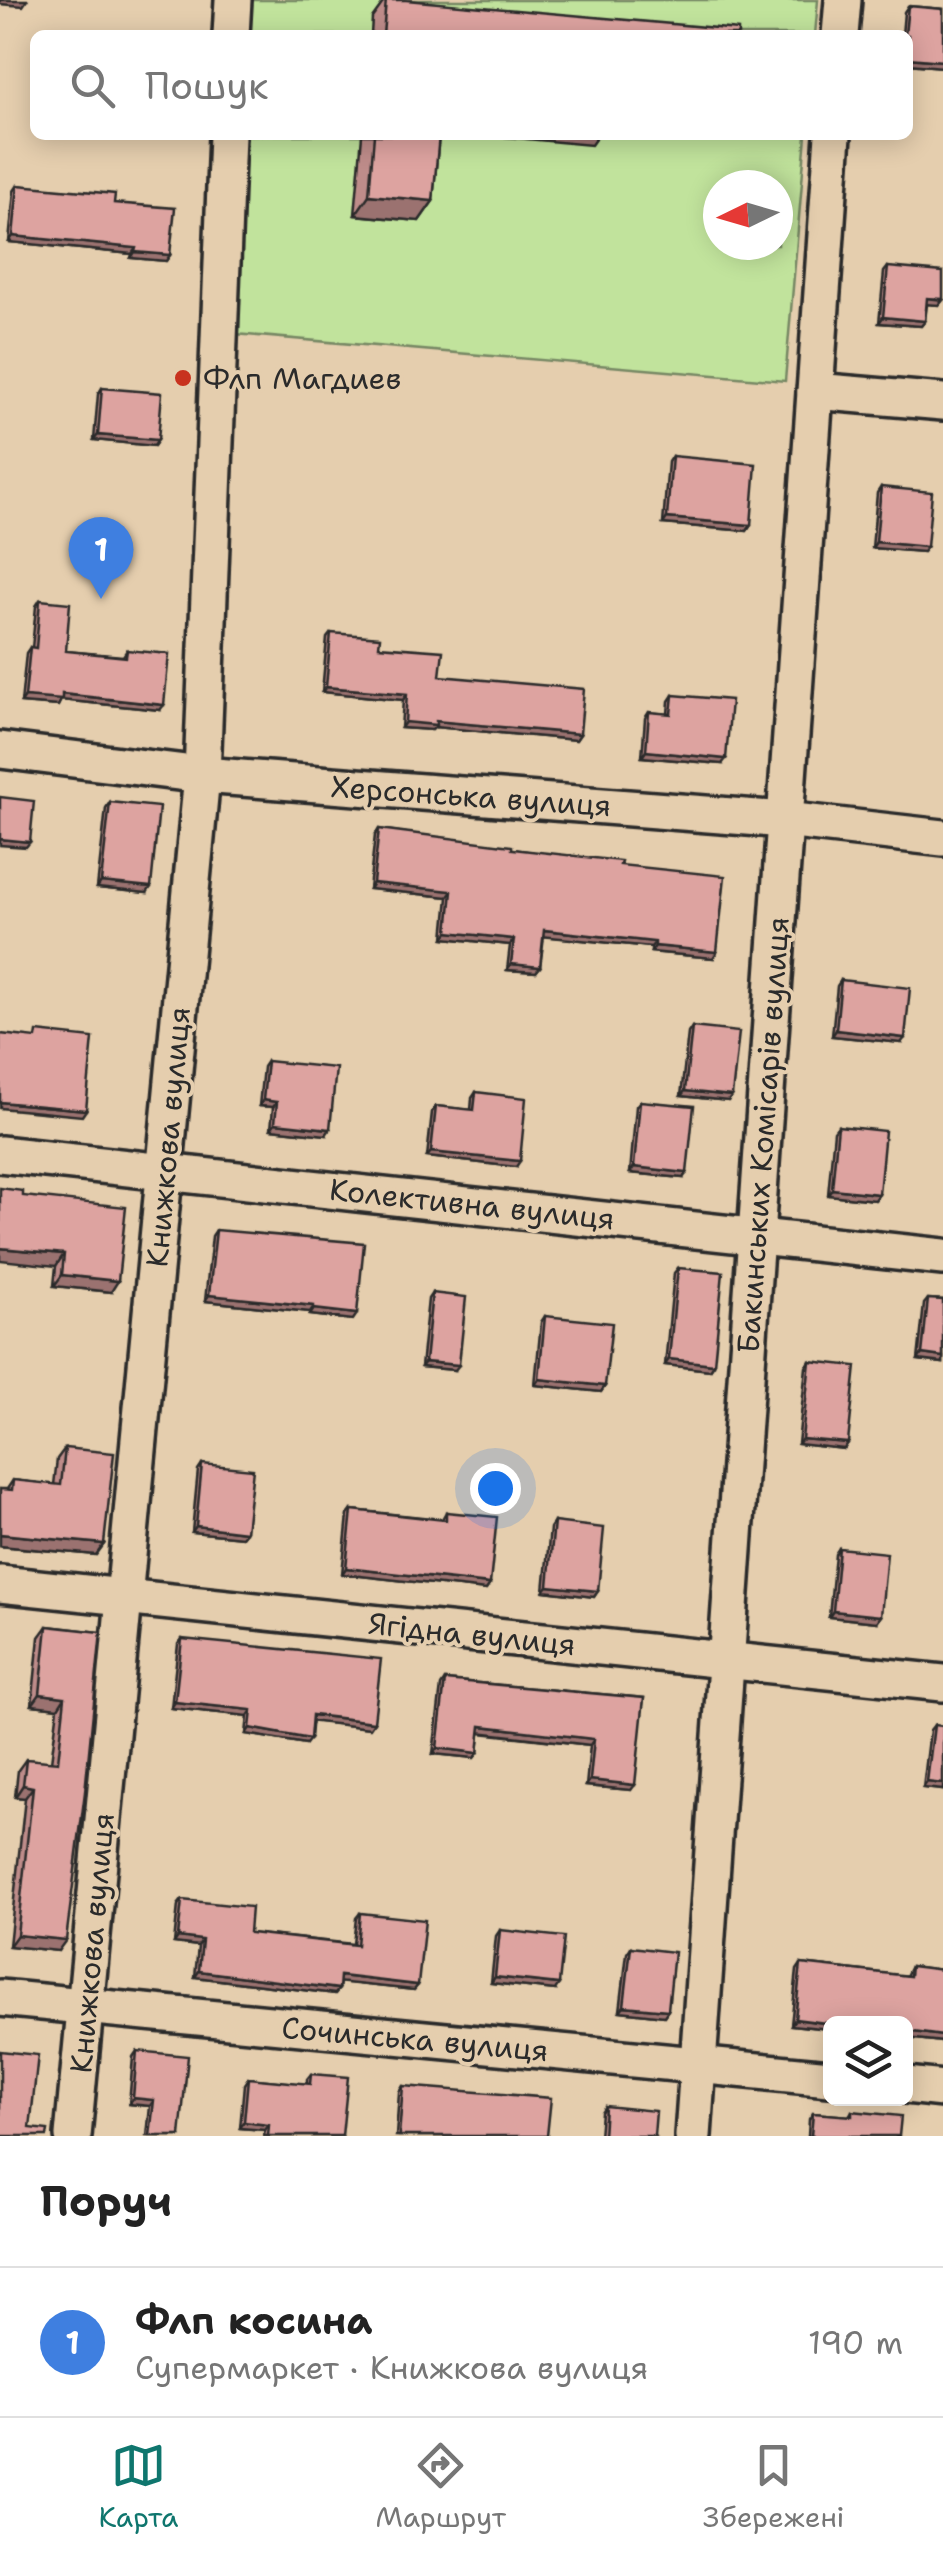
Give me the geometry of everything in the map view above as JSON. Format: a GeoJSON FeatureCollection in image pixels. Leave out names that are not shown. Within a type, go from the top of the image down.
{"type":"FeatureCollection","features":[{"type":"Feature","properties":{"kind":"street"},"geometry":{"type":"LineString","coordinates":[[231,30],[233,0]]}},
{"type":"Feature","properties":{"kind":"street"},"geometry":{"type":"LineString","coordinates":[[840,30],[843,0]]}},
{"type":"Feature","properties":{"kind":"street","name":"Книжкова вулиця"},"geometry":{"type":"LineString","coordinates":[[74,2136],[202,775],[227,140]]}},
{"type":"Feature","properties":{"kind":"street","name":"Бакинських Комісарів вулиця"},"geometry":{"type":"LineString","coordinates":[[693,2136],[833,140]]}},
{"type":"Feature","properties":{"kind":"street"},"geometry":{"type":"LineString","coordinates":[[815,392],[943,402]]}},
{"type":"Feature","properties":{"kind":"street","name":"Херсонська вулиця"},"geometry":{"type":"LineString","coordinates":[[0,750],[202,775],[785,820],[943,838]]}},
{"type":"Feature","properties":{"kind":"street","name":"Колективна вулиця"},"geometry":{"type":"LineString","coordinates":[[0,1154],[943,1257]]}},
{"type":"Feature","properties":{"kind":"street","name":"Ягідна вулиця"},"geometry":{"type":"LineString","coordinates":[[0,1584],[943,1683]]}},
{"type":"Feature","properties":{"kind":"street","name":"Сочинська вулиця"},"geometry":{"type":"LineString","coordinates":[[0,1998],[823,2077]]}},
{"type":"Feature","properties":{"kind":"street"},"geometry":{"type":"LineString","coordinates":[[913,2087],[943,2089]]}},
{"type":"Feature","properties":{"kind":"green space"},"geometry":{"type":"Polygon","coordinates":[[[252,0],[818,0],[815,30],[249,30],[252,0]]]}},
{"type":"Feature","properties":{"kind":"green space"},"geometry":{"type":"Polygon","coordinates":[[[241,140],[806,140],[785,381],[224,333],[241,140]]]}},
{"type":"Feature","properties":{"kind":"building"},"geometry":{"type":"Polygon","coordinates":[[[386,0],[406,0],[738,30],[383,30],[386,0]]]}},
{"type":"Feature","properties":{"kind":"building"},"geometry":{"type":"Polygon","coordinates":[[[908,6],[943,9],[943,61],[913,58],[913,30],[906,30],[908,6]]]}},
{"type":"Feature","properties":{"kind":"building"},"geometry":{"type":"Polygon","coordinates":[[[374,140],[439,140],[433,201],[369,195],[374,140]]]}},
{"type":"Feature","properties":{"kind":"building"},"geometry":{"type":"Polygon","coordinates":[[[18,185],[115,194],[114,203],[175,208],[170,255],[13,236],[18,185]]]}},
{"type":"Feature","properties":{"kind":"building"},"geometry":{"type":"Polygon","coordinates":[[[888,267],[943,272],[943,299],[927,298],[925,321],[883,317],[888,267]]]}},
{"type":"Feature","properties":{"kind":"building"},"geometry":{"type":"Polygon","coordinates":[[[102,388],[162,393],[158,440],[98,435],[102,388]]]}},
{"type":"Feature","properties":{"kind":"building"},"geometry":{"type":"Polygon","coordinates":[[[672,456],[756,464],[751,525],[667,518],[672,456]]]}},
{"type":"Feature","properties":{"kind":"building"},"geometry":{"type":"Polygon","coordinates":[[[881,487],[932,492],[927,547],[876,542],[881,487]]]}},
{"type":"Feature","properties":{"kind":"building"},"geometry":{"type":"Polygon","coordinates":[[[40,600],[70,603],[66,651],[126,657],[127,650],[169,654],[164,705],[62,694],[62,700],[25,697],[30,647],[36,648],[40,600]]]}},
{"type":"Feature","properties":{"kind":"building"},"geometry":{"type":"Polygon","coordinates":[[[331,633],[380,637],[379,646],[443,651],[440,676],[584,689],[580,734],[436,721],[436,725],[405,722],[407,694],[326,687],[331,633]]]}},
{"type":"Feature","properties":{"kind":"building"},"geometry":{"type":"Polygon","coordinates":[[[673,695],[731,700],[726,759],[646,751],[649,712],[671,714],[673,695]]]}},
{"type":"Feature","properties":{"kind":"building"},"geometry":{"type":"Polygon","coordinates":[[[0,797],[34,801],[30,842],[0,839],[0,797]]]}},
{"type":"Feature","properties":{"kind":"building"},"geometry":{"type":"Polygon","coordinates":[[[110,802],[159,807],[151,887],[101,882],[110,802]]]}},
{"type":"Feature","properties":{"kind":"building"},"geometry":{"type":"Polygon","coordinates":[[[379,829],[621,861],[620,865],[725,876],[717,952],[544,930],[540,967],[511,964],[514,939],[448,932],[452,891],[373,883],[379,829]]]}},
{"type":"Feature","properties":{"kind":"building"},"geometry":{"type":"Polygon","coordinates":[[[841,980],[910,988],[905,1038],[836,1030],[841,980]]]}},
{"type":"Feature","properties":{"kind":"building"},"geometry":{"type":"Polygon","coordinates":[[[692,1027],[739,1032],[732,1096],[685,1091],[692,1027]]]}},
{"type":"Feature","properties":{"kind":"building"},"geometry":{"type":"Polygon","coordinates":[[[37,1032],[93,1038],[86,1110],[0,1102],[0,1034],[36,1038],[37,1032]]]}},
{"type":"Feature","properties":{"kind":"building"},"geometry":{"type":"Polygon","coordinates":[[[267,1061],[336,1068],[330,1129],[275,1123],[277,1102],[263,1100],[267,1061]]]}},
{"type":"Feature","properties":{"kind":"building"},"geometry":{"type":"Polygon","coordinates":[[[476,1092],[526,1098],[520,1161],[431,1152],[436,1106],[474,1110],[476,1092]]]}},
{"type":"Feature","properties":{"kind":"building"},"geometry":{"type":"Polygon","coordinates":[[[640,1101],[694,1106],[687,1173],[634,1167],[640,1101]]]}},
{"type":"Feature","properties":{"kind":"building"},"geometry":{"type":"Polygon","coordinates":[[[838,1126],[885,1131],[879,1194],[832,1189],[838,1126]]]}},
{"type":"Feature","properties":{"kind":"building"},"geometry":{"type":"Polygon","coordinates":[[[0,1188],[23,1191],[23,1196],[126,1207],[118,1281],[62,1275],[64,1254],[0,1248],[0,1188]]]}},
{"type":"Feature","properties":{"kind":"building"},"geometry":{"type":"Polygon","coordinates":[[[216,1230],[364,1243],[357,1314],[209,1295],[216,1230]]]}},
{"type":"Feature","properties":{"kind":"building"},"geometry":{"type":"Polygon","coordinates":[[[678,1268],[723,1272],[714,1364],[669,1359],[678,1268]]]}},
{"type":"Feature","properties":{"kind":"building"},"geometry":{"type":"Polygon","coordinates":[[[432,1293],[466,1297],[459,1365],[425,1362],[432,1293]]]}},
{"type":"Feature","properties":{"kind":"building"},"geometry":{"type":"Polygon","coordinates":[[[928,1299],[943,1300],[943,1357],[922,1354],[928,1299]]]}},
{"type":"Feature","properties":{"kind":"building"},"geometry":{"type":"Polygon","coordinates":[[[545,1316],[612,1323],[605,1386],[539,1379],[545,1316]]]}},
{"type":"Feature","properties":{"kind":"building"},"geometry":{"type":"Polygon","coordinates":[[[810,1361],[856,1366],[848,1443],[802,1439],[810,1361]]]}},
{"type":"Feature","properties":{"kind":"building"},"geometry":{"type":"Polygon","coordinates":[[[65,1448],[114,1453],[104,1544],[0,1534],[0,1489],[12,1490],[13,1480],[61,1485],[65,1448]]]}},
{"type":"Feature","properties":{"kind":"building"},"geometry":{"type":"Polygon","coordinates":[[[202,1464],[253,1469],[246,1532],[196,1526],[202,1464]]]}},
{"type":"Feature","properties":{"kind":"building"},"geometry":{"type":"Polygon","coordinates":[[[352,1510],[446,1520],[446,1512],[497,1517],[490,1584],[346,1568],[352,1510]]]}},
{"type":"Feature","properties":{"kind":"building"},"geometry":{"type":"Polygon","coordinates":[[[554,1522],[604,1528],[598,1591],[548,1586],[554,1522]]]}},
{"type":"Feature","properties":{"kind":"building"},"geometry":{"type":"Polygon","coordinates":[[[839,1548],[887,1553],[881,1616],[833,1611],[839,1548]]]}},
{"type":"Feature","properties":{"kind":"building"},"geometry":{"type":"Polygon","coordinates":[[[47,1626],[101,1632],[66,1940],[17,1935],[33,1787],[23,1785],[26,1759],[58,1762],[65,1697],[40,1694],[47,1626]]]}},
{"type":"Feature","properties":{"kind":"building"},"geometry":{"type":"Polygon","coordinates":[[[182,1639],[381,1659],[374,1722],[312,1715],[310,1739],[250,1728],[252,1710],[175,1702],[182,1639]]]}},
{"type":"Feature","properties":{"kind":"building"},"geometry":{"type":"Polygon","coordinates":[[[445,1680],[644,1698],[635,1785],[590,1780],[594,1739],[481,1726],[478,1753],[437,1748],[445,1680]]]}},
{"type":"Feature","properties":{"kind":"building"},"geometry":{"type":"Polygon","coordinates":[[[934,1725],[943,1726],[943,1784],[927,1782],[934,1725]]]}},
{"type":"Feature","properties":{"kind":"building"},"geometry":{"type":"Polygon","coordinates":[[[182,1900],[251,1907],[249,1933],[357,1945],[360,1913],[425,1920],[418,1985],[340,1976],[339,1989],[199,1971],[202,1940],[178,1937],[182,1900]]]}},
{"type":"Feature","properties":{"kind":"building"},"geometry":{"type":"Polygon","coordinates":[[[500,1930],[564,1937],[559,1984],[495,1977],[500,1930]]]}},
{"type":"Feature","properties":{"kind":"building"},"geometry":{"type":"Polygon","coordinates":[[[631,1947],[674,1952],[668,2010],[624,2006],[631,1947]]]}},
{"type":"Feature","properties":{"kind":"building"},"geometry":{"type":"Polygon","coordinates":[[[801,1964],[910,1976],[911,1966],[943,1970],[943,2036],[913,2032],[913,2016],[823,2016],[823,2023],[795,2019],[801,1964]]]}},
{"type":"Feature","properties":{"kind":"building"},"geometry":{"type":"Polygon","coordinates":[[[0,2051],[38,2055],[30,2128],[48,2130],[47,2136],[0,2136],[0,2051]]]}},
{"type":"Feature","properties":{"kind":"building"},"geometry":{"type":"Polygon","coordinates":[[[137,2051],[188,2056],[180,2136],[150,2136],[154,2100],[133,2098],[137,2051]]]}},
{"type":"Feature","properties":{"kind":"building"},"geometry":{"type":"Polygon","coordinates":[[[311,2074],[348,2077],[342,2136],[268,2136],[269,2125],[244,2122],[248,2078],[310,2084],[311,2074]]]}},
{"type":"Feature","properties":{"kind":"building"},"geometry":{"type":"Polygon","coordinates":[[[403,2086],[551,2098],[547,2136],[399,2136],[403,2086]]]}},
{"type":"Feature","properties":{"kind":"building"},"geometry":{"type":"Polygon","coordinates":[[[605,2106],[656,2111],[654,2136],[603,2136],[605,2106]]]}},
{"type":"Feature","properties":{"kind":"building"},"geometry":{"type":"Polygon","coordinates":[[[852,2111],[901,2116],[899,2136],[811,2136],[813,2113],[852,2116],[852,2111]]]}},
{"type":"Feature","properties":{"kind":"place","name":"Флп Магдиев"},"geometry":{"type":"Point","coordinates":[183,378]}},
{"type":"Feature","properties":{"kind":"place","name":"Флп косина"},"geometry":{"type":"Point","coordinates":[101,599]}}]}
